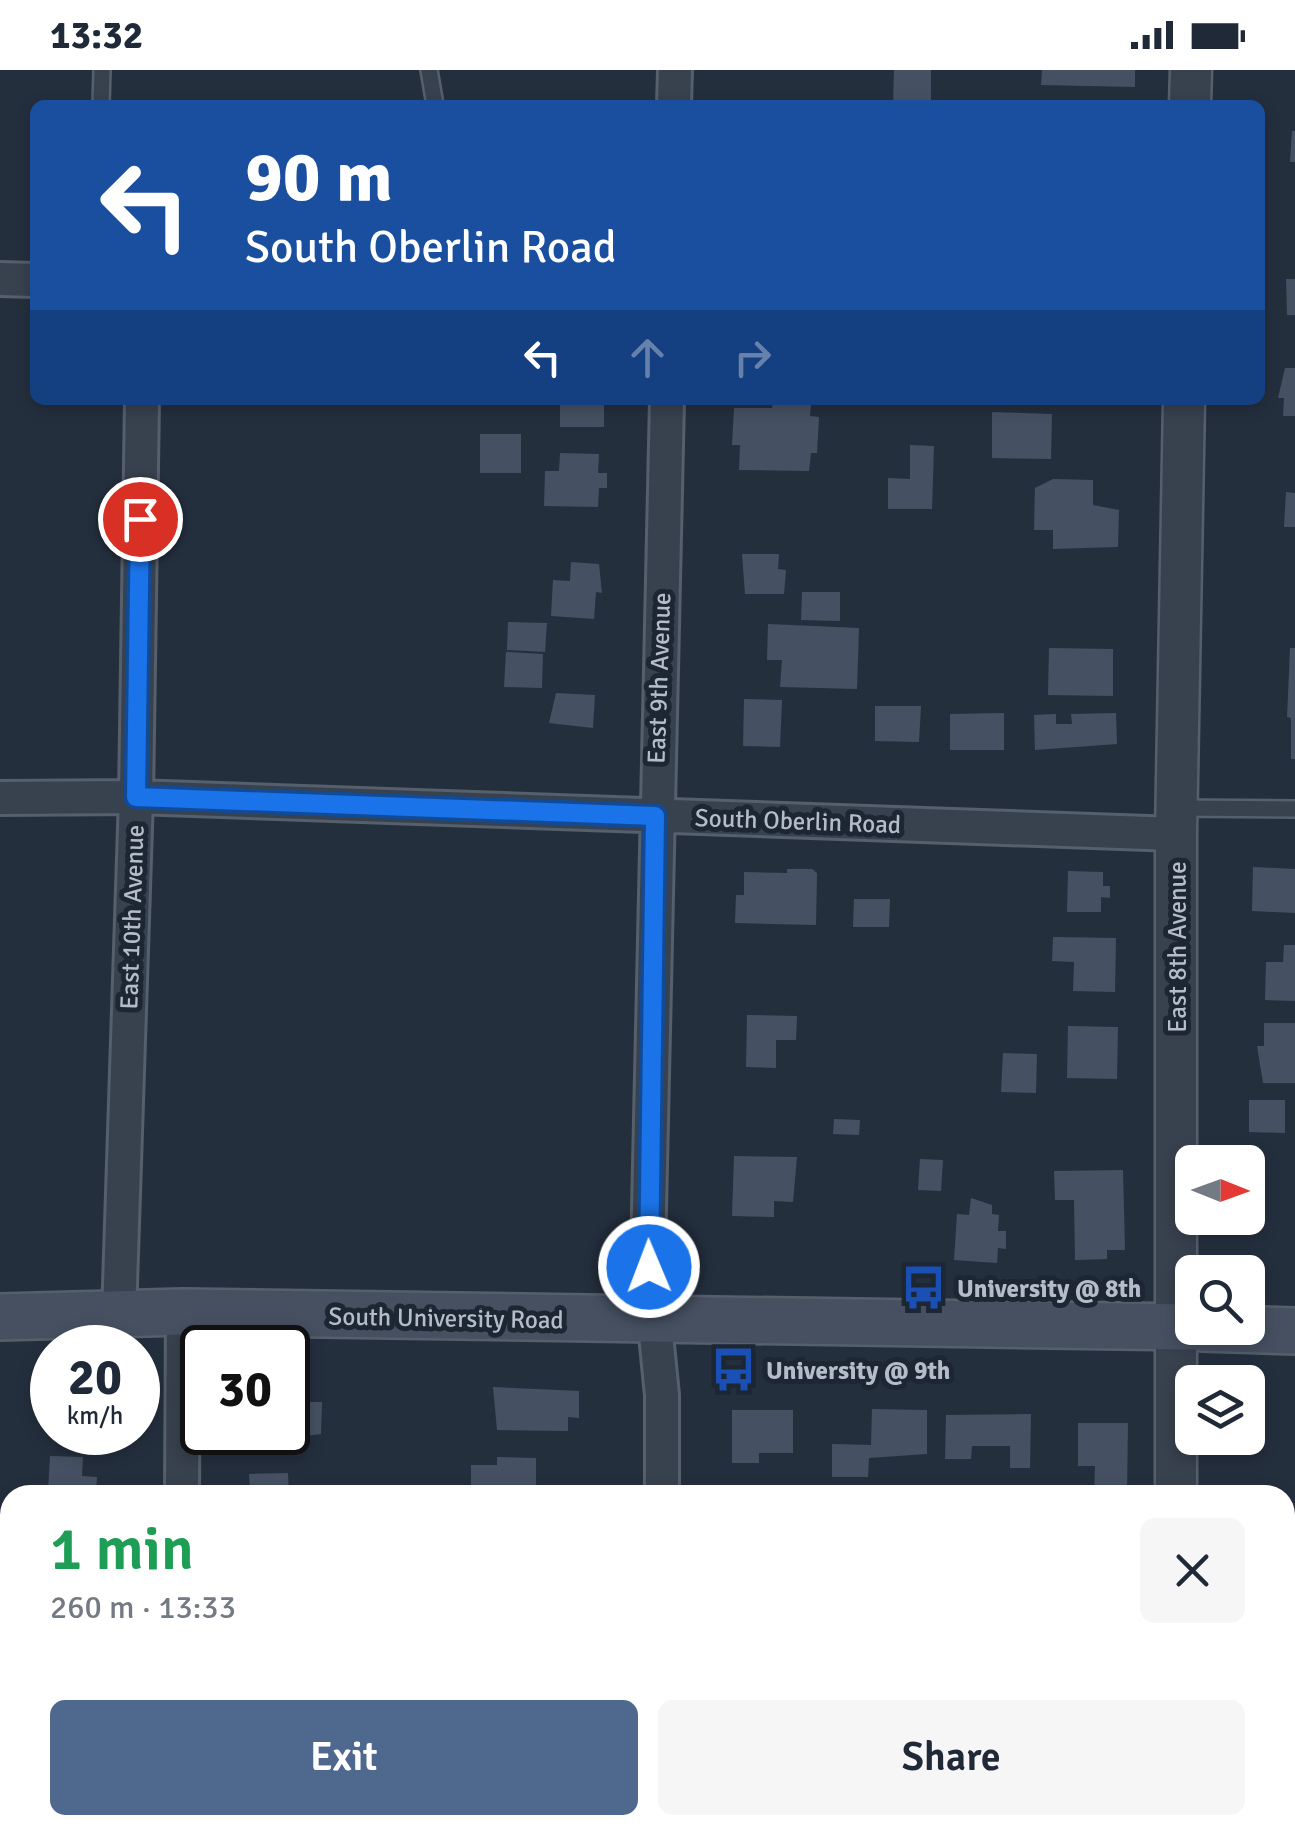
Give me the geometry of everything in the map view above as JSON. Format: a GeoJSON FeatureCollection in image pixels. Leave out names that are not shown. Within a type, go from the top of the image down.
{"type":"FeatureCollection","features":[{"type":"Feature","properties":{"kind":"main road","name":"South University Road"},"geometry":{"type":"LineString","coordinates":[[0,1316],[184,1312],[1175,1327]]}},
{"type":"Feature","properties":{"kind":"main road","name":"South University Road"},"geometry":{"type":"LineString","coordinates":[[1265,1329],[1295,1330]]}},
{"type":"Feature","properties":{"kind":"street"},"geometry":{"type":"LineString","coordinates":[[674,100],[675,70]]}},
{"type":"Feature","properties":{"kind":"street"},"geometry":{"type":"LineString","coordinates":[[1190,100],[1191,70]]}},
{"type":"Feature","properties":{"kind":"street"},"geometry":{"type":"LineString","coordinates":[[0,279],[30,280]]}},
{"type":"Feature","properties":{"kind":"street","name":"East 10th Avenue"},"geometry":{"type":"LineString","coordinates":[[119,1315],[136,797],[142,405]]}},
{"type":"Feature","properties":{"kind":"street","name":"East 9th Avenue"},"geometry":{"type":"LineString","coordinates":[[662,1485],[662,1394],[648,1255],[667,405]]}},
{"type":"Feature","properties":{"kind":"street","name":"East 8th Avenue"},"geometry":{"type":"LineString","coordinates":[[1184,405],[1176,821],[1189,1255]]}},
{"type":"Feature","properties":{"kind":"street","name":"South Oberlin Road"},"geometry":{"type":"LineString","coordinates":[[0,798],[136,797],[655,816],[1176,821]]}},
{"type":"Feature","properties":{"kind":"street"},"geometry":{"type":"LineString","coordinates":[[182,1485],[184,1312]]}},
{"type":"Feature","properties":{"kind":"street","name":"East 8th Avenue"},"geometry":{"type":"LineString","coordinates":[[1177,1485],[1189,1345]]}},
{"type":"Feature","properties":{"kind":"lane"},"geometry":{"type":"LineString","coordinates":[[102,70],[102,100]]}},
{"type":"Feature","properties":{"kind":"lane"},"geometry":{"type":"LineString","coordinates":[[429,70],[434,100]]}},
{"type":"Feature","properties":{"kind":"lane"},"geometry":{"type":"LineString","coordinates":[[1176,821],[1295,809]]}},
{"type":"Feature","properties":{"kind":"building"},"geometry":{"type":"Polygon","coordinates":[[[894,70],[931,70],[931,100],[893,100],[894,70]]]}},
{"type":"Feature","properties":{"kind":"building"},"geometry":{"type":"Polygon","coordinates":[[[1042,70],[1135,70],[1135,87],[1041,85],[1042,70]]]}},
{"type":"Feature","properties":{"kind":"building"},"geometry":{"type":"Polygon","coordinates":[[[1295,131],[1295,162],[1290,162],[1295,131]]]}},
{"type":"Feature","properties":{"kind":"building"},"geometry":{"type":"Polygon","coordinates":[[[1286,279],[1295,279],[1295,315],[1287,315],[1286,279]]]}},
{"type":"Feature","properties":{"kind":"building"},"geometry":{"type":"Polygon","coordinates":[[[1285,368],[1295,368],[1295,416],[1283,416],[1284,398],[1278,398],[1285,368]]]}},
{"type":"Feature","properties":{"kind":"building"},"geometry":{"type":"Polygon","coordinates":[[[560,405],[604,405],[604,427],[560,427],[560,405]]]}},
{"type":"Feature","properties":{"kind":"building"},"geometry":{"type":"Polygon","coordinates":[[[811,405],[810,416],[819,417],[817,453],[811,453],[809,471],[739,470],[740,445],[732,445],[734,408],[811,405]]]}},
{"type":"Feature","properties":{"kind":"building"},"geometry":{"type":"Polygon","coordinates":[[[992,412],[1052,414],[1051,459],[992,458],[992,412]]]}},
{"type":"Feature","properties":{"kind":"building"},"geometry":{"type":"Polygon","coordinates":[[[480,434],[521,434],[521,473],[480,473],[480,434]]]}},
{"type":"Feature","properties":{"kind":"building"},"geometry":{"type":"Polygon","coordinates":[[[910,445],[934,446],[932,509],[888,509],[888,478],[910,479],[910,445]]]}},
{"type":"Feature","properties":{"kind":"building"},"geometry":{"type":"Polygon","coordinates":[[[560,453],[599,454],[598,473],[607,473],[607,488],[599,488],[598,507],[544,506],[545,471],[559,471],[560,453]]]}},
{"type":"Feature","properties":{"kind":"building"},"geometry":{"type":"Polygon","coordinates":[[[1053,479],[1093,480],[1093,505],[1119,510],[1118,547],[1053,549],[1053,530],[1034,530],[1035,488],[1053,479]]]}},
{"type":"Feature","properties":{"kind":"building"},"geometry":{"type":"Polygon","coordinates":[[[1286,492],[1295,493],[1295,527],[1284,527],[1286,492]]]}},
{"type":"Feature","properties":{"kind":"building"},"geometry":{"type":"Polygon","coordinates":[[[742,554],[779,554],[778,569],[786,570],[784,594],[745,594],[742,554]]]}},
{"type":"Feature","properties":{"kind":"building"},"geometry":{"type":"Polygon","coordinates":[[[571,562],[599,564],[602,593],[596,592],[594,619],[551,616],[553,580],[570,581],[571,562]]]}},
{"type":"Feature","properties":{"kind":"building"},"geometry":{"type":"Polygon","coordinates":[[[802,592],[840,592],[840,621],[801,620],[802,592]]]}},
{"type":"Feature","properties":{"kind":"building"},"geometry":{"type":"Polygon","coordinates":[[[508,622],[547,623],[545,652],[507,650],[508,622]]]}},
{"type":"Feature","properties":{"kind":"building"},"geometry":{"type":"Polygon","coordinates":[[[768,624],[859,628],[857,689],[780,687],[782,660],[767,660],[768,624]]]}},
{"type":"Feature","properties":{"kind":"building"},"geometry":{"type":"Polygon","coordinates":[[[1049,648],[1113,649],[1113,696],[1048,695],[1049,648]]]}},
{"type":"Feature","properties":{"kind":"building"},"geometry":{"type":"Polygon","coordinates":[[[1290,648],[1295,648],[1295,759],[1291,759],[1291,718],[1287,717],[1290,648]]]}},
{"type":"Feature","properties":{"kind":"building"},"geometry":{"type":"Polygon","coordinates":[[[506,652],[543,654],[542,688],[504,687],[506,652]]]}},
{"type":"Feature","properties":{"kind":"building"},"geometry":{"type":"Polygon","coordinates":[[[556,693],[595,695],[593,728],[549,723],[556,693]]]}},
{"type":"Feature","properties":{"kind":"building"},"geometry":{"type":"Polygon","coordinates":[[[744,699],[782,700],[780,747],[743,746],[744,699]]]}},
{"type":"Feature","properties":{"kind":"building"},"geometry":{"type":"Polygon","coordinates":[[[875,706],[921,706],[919,742],[875,741],[875,706]]]}},
{"type":"Feature","properties":{"kind":"building"},"geometry":{"type":"Polygon","coordinates":[[[1004,713],[1004,750],[950,750],[950,714],[1004,713]]]}},
{"type":"Feature","properties":{"kind":"building"},"geometry":{"type":"Polygon","coordinates":[[[1116,713],[1117,744],[1035,750],[1034,715],[1056,714],[1056,724],[1072,724],[1071,714],[1116,713]]]}},
{"type":"Feature","properties":{"kind":"building"},"geometry":{"type":"Polygon","coordinates":[[[1253,867],[1295,869],[1295,913],[1252,911],[1253,867]]]}},
{"type":"Feature","properties":{"kind":"building"},"geometry":{"type":"Polygon","coordinates":[[[787,869],[812,869],[817,873],[816,925],[735,923],[736,895],[744,895],[744,872],[787,873],[787,869]]]}},
{"type":"Feature","properties":{"kind":"building"},"geometry":{"type":"Polygon","coordinates":[[[1068,871],[1103,872],[1103,886],[1110,886],[1110,898],[1101,897],[1101,912],[1067,912],[1068,871]]]}},
{"type":"Feature","properties":{"kind":"building"},"geometry":{"type":"Polygon","coordinates":[[[854,899],[890,899],[889,927],[853,927],[854,899]]]}},
{"type":"Feature","properties":{"kind":"building"},"geometry":{"type":"Polygon","coordinates":[[[1053,937],[1116,938],[1115,992],[1073,991],[1074,962],[1052,961],[1053,937]]]}},
{"type":"Feature","properties":{"kind":"building"},"geometry":{"type":"Polygon","coordinates":[[[1284,945],[1295,945],[1295,1001],[1265,1000],[1266,962],[1283,962],[1284,945]]]}},
{"type":"Feature","properties":{"kind":"building"},"geometry":{"type":"Polygon","coordinates":[[[747,1015],[797,1016],[796,1040],[776,1040],[776,1068],[746,1067],[747,1015]]]}},
{"type":"Feature","properties":{"kind":"building"},"geometry":{"type":"Polygon","coordinates":[[[1264,1023],[1295,1023],[1295,1083],[1263,1083],[1257,1046],[1264,1046],[1264,1023]]]}},
{"type":"Feature","properties":{"kind":"building"},"geometry":{"type":"Polygon","coordinates":[[[1068,1026],[1118,1027],[1117,1079],[1067,1078],[1068,1026]]]}},
{"type":"Feature","properties":{"kind":"building"},"geometry":{"type":"Polygon","coordinates":[[[1003,1053],[1037,1054],[1036,1093],[1001,1092],[1003,1053]]]}},
{"type":"Feature","properties":{"kind":"building"},"geometry":{"type":"Polygon","coordinates":[[[1249,1100],[1285,1100],[1285,1133],[1249,1132],[1249,1100]]]}},
{"type":"Feature","properties":{"kind":"building"},"geometry":{"type":"Polygon","coordinates":[[[834,1119],[860,1120],[859,1135],[833,1134],[834,1119]]]}},
{"type":"Feature","properties":{"kind":"building"},"geometry":{"type":"Polygon","coordinates":[[[734,1156],[797,1157],[793,1202],[774,1201],[774,1217],[732,1216],[734,1156]]]}},
{"type":"Feature","properties":{"kind":"building"},"geometry":{"type":"Polygon","coordinates":[[[920,1159],[943,1160],[941,1191],[918,1190],[920,1159]]]}},
{"type":"Feature","properties":{"kind":"building"},"geometry":{"type":"Polygon","coordinates":[[[1123,1170],[1125,1250],[1107,1250],[1107,1259],[1075,1260],[1074,1200],[1055,1200],[1054,1171],[1123,1170]]]}},
{"type":"Feature","properties":{"kind":"building"},"geometry":{"type":"Polygon","coordinates":[[[971,1198],[992,1205],[992,1214],[999,1215],[998,1231],[1006,1231],[1006,1249],[998,1248],[997,1263],[954,1260],[957,1214],[969,1215],[971,1198]]]}},
{"type":"Feature","properties":{"kind":"building"},"geometry":{"type":"Polygon","coordinates":[[[493,1387],[579,1391],[579,1418],[568,1417],[568,1431],[497,1430],[493,1387]]]}},
{"type":"Feature","properties":{"kind":"building"},"geometry":{"type":"Polygon","coordinates":[[[310,1402],[322,1402],[321,1434],[310,1435],[310,1402]]]}},
{"type":"Feature","properties":{"kind":"building"},"geometry":{"type":"Polygon","coordinates":[[[872,1409],[927,1410],[927,1454],[869,1458],[868,1477],[832,1477],[832,1444],[871,1445],[872,1409]]]}},
{"type":"Feature","properties":{"kind":"building"},"geometry":{"type":"Polygon","coordinates":[[[732,1410],[793,1410],[793,1453],[759,1453],[759,1463],[732,1463],[732,1410]]]}},
{"type":"Feature","properties":{"kind":"building"},"geometry":{"type":"Polygon","coordinates":[[[1031,1414],[1030,1468],[1010,1468],[1010,1446],[972,1446],[971,1459],[945,1459],[946,1415],[1031,1414]]]}},
{"type":"Feature","properties":{"kind":"building"},"geometry":{"type":"Polygon","coordinates":[[[1078,1423],[1128,1423],[1127,1485],[1094,1485],[1095,1466],[1078,1466],[1078,1423]]]}},
{"type":"Feature","properties":{"kind":"building"},"geometry":{"type":"Polygon","coordinates":[[[50,1456],[83,1457],[82,1476],[97,1477],[96,1485],[48,1485],[50,1456]]]}},
{"type":"Feature","properties":{"kind":"building"},"geometry":{"type":"Polygon","coordinates":[[[497,1457],[536,1458],[536,1485],[471,1485],[471,1465],[497,1465],[497,1457]]]}},
{"type":"Feature","properties":{"kind":"building"},"geometry":{"type":"Polygon","coordinates":[[[288,1473],[289,1485],[250,1485],[249,1474],[288,1473]]]}},
{"type":"Feature","properties":{"kind":"place","name":"University @ 8th"},"geometry":{"type":"Point","coordinates":[924,1288]}},
{"type":"Feature","properties":{"kind":"place","name":"University @ 9th"},"geometry":{"type":"Point","coordinates":[733,1370]}},
{"type":"Feature","properties":{"kind":"route"},"geometry":{"type":"LineString","coordinates":[[140,519],[136,797],[655,816],[649,1267]]}}]}
